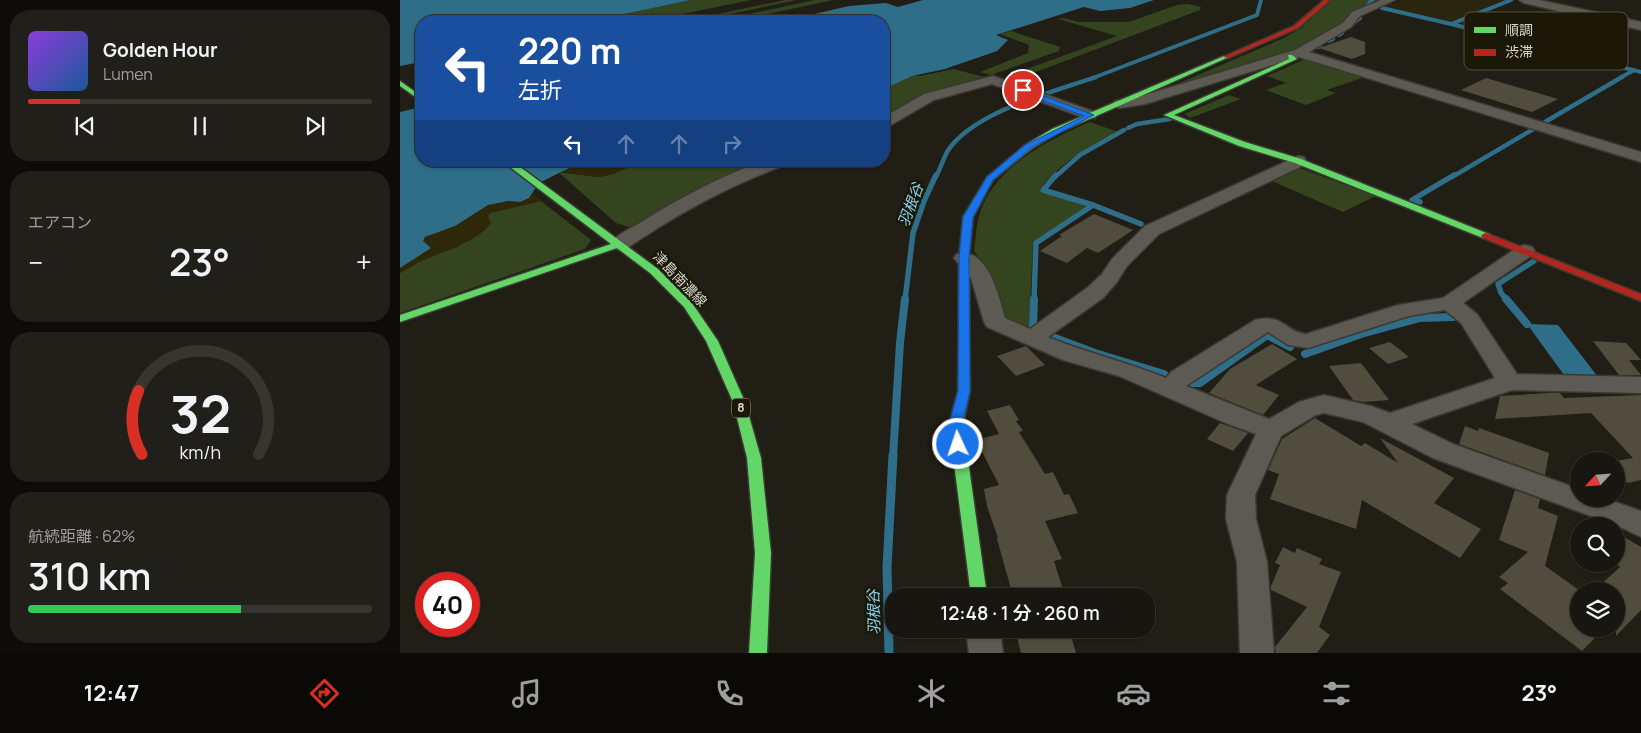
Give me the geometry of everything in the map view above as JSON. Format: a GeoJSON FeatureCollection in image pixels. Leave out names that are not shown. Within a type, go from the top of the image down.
{"type":"FeatureCollection","features":[{"type":"Feature","properties":{"kind":"street"},"geometry":{"type":"LineString","coordinates":[[1120,104],[1296,27],[1327,0]]}},
{"type":"Feature","properties":{"kind":"street"},"geometry":{"type":"LineString","coordinates":[[978,588],[956,424],[964,391],[964,258],[968,217],[990,179],[1028,147],[1084,113],[1120,104],[1140,102],[1295,54],[1347,25],[1356,14],[1390,0]]}},
{"type":"Feature","properties":{"kind":"street"},"geometry":{"type":"LineString","coordinates":[[1524,0],[1578,12]]}},
{"type":"Feature","properties":{"kind":"street"},"geometry":{"type":"LineString","coordinates":[[1551,0],[1608,12]]}},
{"type":"Feature","properties":{"kind":"street"},"geometry":{"type":"LineString","coordinates":[[1628,16],[1641,19]]}},
{"type":"Feature","properties":{"kind":"street"},"geometry":{"type":"LineString","coordinates":[[1628,23],[1641,26]]}},
{"type":"Feature","properties":{"kind":"street"},"geometry":{"type":"LineString","coordinates":[[1295,54],[1641,157]]}},
{"type":"Feature","properties":{"kind":"street"},"geometry":{"type":"LineString","coordinates":[[1295,54],[1294,59],[1168,115],[1242,144],[1298,161],[1641,298]]}},
{"type":"Feature","properties":{"kind":"street"},"geometry":{"type":"LineString","coordinates":[[890,120],[929,97],[993,80],[1084,113]]}},
{"type":"Feature","properties":{"kind":"street"},"geometry":{"type":"LineString","coordinates":[[1032,337],[1095,293],[1110,278],[1119,263],[1152,230],[1298,161]]}},
{"type":"Feature","properties":{"kind":"street","name":"津島南濃線"},"geometry":{"type":"LineString","coordinates":[[514,167],[654,271],[688,306],[712,341],[739,402],[754,458],[763,553],[758,653]]}},
{"type":"Feature","properties":{"kind":"street"},"geometry":{"type":"LineString","coordinates":[[400,319],[620,244],[645,227],[741,174],[761,167]]}},
{"type":"Feature","properties":{"kind":"street"},"geometry":{"type":"LineString","coordinates":[[1170,388],[1180,378],[1263,325],[1272,326],[1296,340],[1308,341],[1350,326],[1406,310],[1449,303],[1525,251]]}},
{"type":"Feature","properties":{"kind":"street"},"geometry":{"type":"LineString","coordinates":[[964,258],[974,264],[982,276],[995,322],[1071,355],[1128,371],[1237,418],[1271,430]]}},
{"type":"Feature","properties":{"kind":"street"},"geometry":{"type":"LineString","coordinates":[[1449,303],[1469,319],[1510,382]]}},
{"type":"Feature","properties":{"kind":"street"},"geometry":{"type":"LineString","coordinates":[[1389,423],[1510,382],[1641,385]]}},
{"type":"Feature","properties":{"kind":"street"},"geometry":{"type":"LineString","coordinates":[[1257,653],[1252,562],[1242,518],[1241,495],[1271,430],[1308,408],[1324,404],[1371,415],[1443,452],[1628,518],[1641,525]]}},
{"type":"Feature","properties":{"kind":"street"},"geometry":{"type":"LineString","coordinates":[[984,638],[986,653]]}},
{"type":"Feature","properties":{"kind":"shaded area"},"geometry":{"type":"Polygon","coordinates":[[[1404,0],[1504,0],[1475,12],[1464,12],[1464,16],[1450,22],[1382,7],[1404,0]]]}},
{"type":"Feature","properties":{"kind":"green space"},"geometry":{"type":"Polygon","coordinates":[[[691,0],[751,0],[678,15],[620,15],[691,0]]]}},
{"type":"Feature","properties":{"kind":"green space"},"geometry":{"type":"Polygon","coordinates":[[[785,0],[797,0],[726,15],[713,15],[785,0]]]}},
{"type":"Feature","properties":{"kind":"green space"},"geometry":{"type":"Polygon","coordinates":[[[815,0],[833,0],[763,15],[744,15],[815,0]]]}},
{"type":"Feature","properties":{"kind":"green space"},"geometry":{"type":"Polygon","coordinates":[[[1331,0],[1385,0],[1351,12],[1338,27],[1294,51],[1227,73],[1221,71],[1200,81],[1144,98],[1284,38],[1301,28],[1331,0]]]}},
{"type":"Feature","properties":{"kind":"green space"},"geometry":{"type":"Polygon","coordinates":[[[1188,4],[1201,7],[1200,10],[1012,81],[1009,79],[1008,76],[1117,36],[1058,19],[1063,18],[1079,22],[1129,22],[1177,5],[1188,4]]]}},
{"type":"Feature","properties":{"kind":"green space"},"geometry":{"type":"Polygon","coordinates":[[[1011,31],[1060,47],[1059,51],[991,75],[980,72],[1028,53],[1029,45],[1000,34],[1011,31]]]}},
{"type":"Feature","properties":{"kind":"green space"},"geometry":{"type":"Polygon","coordinates":[[[1306,57],[1370,75],[1327,90],[1336,93],[1306,105],[1266,90],[1286,83],[1267,76],[1306,57]]]}},
{"type":"Feature","properties":{"kind":"green space"},"geometry":{"type":"Polygon","coordinates":[[[954,69],[984,77],[945,87],[890,116],[890,86],[912,75],[920,76],[954,69]]]}},
{"type":"Feature","properties":{"kind":"green space"},"geometry":{"type":"Polygon","coordinates":[[[1229,95],[1241,99],[1190,118],[1184,114],[1229,95]]]}},
{"type":"Feature","properties":{"kind":"green space"},"geometry":{"type":"Polygon","coordinates":[[[1090,122],[1118,132],[1075,156],[1039,190],[1088,205],[1033,243],[1029,326],[1024,329],[998,316],[987,269],[974,251],[978,220],[984,202],[994,186],[1007,172],[1039,148],[1090,122]]]}},
{"type":"Feature","properties":{"kind":"green space"},"geometry":{"type":"Polygon","coordinates":[[[1294,166],[1376,196],[1343,212],[1267,179],[1294,166]]]}},
{"type":"Feature","properties":{"kind":"green space"},"geometry":{"type":"Polygon","coordinates":[[[629,167],[750,167],[734,172],[632,228],[616,223],[558,172],[599,177],[613,174],[629,167]]]}},
{"type":"Feature","properties":{"kind":"green space"},"geometry":{"type":"Polygon","coordinates":[[[541,201],[591,240],[585,249],[400,313],[400,273],[428,257],[457,247],[489,213],[541,201]]]}},
{"type":"Feature","properties":{"kind":"sand"},"geometry":{"type":"Polygon","coordinates":[[[569,167],[629,167],[613,174],[599,177],[558,172],[569,167]]]}},
{"type":"Feature","properties":{"kind":"sand"},"geometry":{"type":"Polygon","coordinates":[[[533,193],[541,201],[490,213],[488,216],[491,223],[473,238],[411,266],[400,273],[400,268],[430,247],[422,241],[425,238],[453,226],[489,205],[499,202],[520,201],[533,193]]]}},
{"type":"Feature","properties":{"kind":"water"},"geometry":{"type":"Polygon","coordinates":[[[400,0],[691,0],[620,15],[415,15],[415,63],[400,66],[400,0]]]}},
{"type":"Feature","properties":{"kind":"water"},"geometry":{"type":"Polygon","coordinates":[[[923,0],[1154,0],[1130,8],[1100,11],[1084,7],[996,35],[1008,40],[997,51],[945,69],[912,76],[890,86],[890,15],[810,15],[849,6],[886,3],[898,7],[923,0]]]}},
{"type":"Feature","properties":{"kind":"water"},"geometry":{"type":"Polygon","coordinates":[[[415,108],[415,167],[571,167],[539,183],[529,198],[520,202],[508,201],[488,205],[455,226],[425,237],[423,241],[431,248],[400,268],[400,112],[415,108]]]}},
{"type":"Feature","properties":{"kind":"water"},"geometry":{"type":"Polygon","coordinates":[[[1527,324],[1558,325],[1598,377],[1564,375],[1527,324]]]}},
{"type":"Feature","properties":{"kind":"building"},"geometry":{"type":"Polygon","coordinates":[[[1351,37],[1365,42],[1365,54],[1352,59],[1319,48],[1351,37]]]}},
{"type":"Feature","properties":{"kind":"building"},"geometry":{"type":"Polygon","coordinates":[[[1486,78],[1558,99],[1532,112],[1461,90],[1486,78]]]}},
{"type":"Feature","properties":{"kind":"building"},"geometry":{"type":"Polygon","coordinates":[[[1094,214],[1133,230],[1098,253],[1087,248],[1067,263],[1040,251],[1062,236],[1059,235],[1094,214]]]}},
{"type":"Feature","properties":{"kind":"building"},"geometry":{"type":"Polygon","coordinates":[[[1593,341],[1626,343],[1641,360],[1629,360],[1641,375],[1619,375],[1593,341]]]}},
{"type":"Feature","properties":{"kind":"building"},"geometry":{"type":"Polygon","coordinates":[[[1390,342],[1409,357],[1388,364],[1369,348],[1390,342]]]}},
{"type":"Feature","properties":{"kind":"building"},"geometry":{"type":"Polygon","coordinates":[[[1272,344],[1297,359],[1256,385],[1279,395],[1263,415],[1209,393],[1230,369],[1272,344]]]}},
{"type":"Feature","properties":{"kind":"building"},"geometry":{"type":"Polygon","coordinates":[[[1026,346],[1045,365],[1016,376],[997,356],[1026,346]]]}},
{"type":"Feature","properties":{"kind":"building"},"geometry":{"type":"Polygon","coordinates":[[[1361,363],[1389,400],[1364,402],[1353,400],[1329,366],[1361,363]]]}},
{"type":"Feature","properties":{"kind":"building"},"geometry":{"type":"Polygon","coordinates":[[[1550,393],[1560,393],[1564,398],[1641,395],[1641,480],[1628,483],[1625,480],[1625,459],[1633,458],[1591,413],[1495,419],[1500,396],[1550,393]]]}},
{"type":"Feature","properties":{"kind":"building"},"geometry":{"type":"Polygon","coordinates":[[[1010,405],[1019,420],[1016,421],[1023,431],[1019,432],[1045,474],[1053,472],[1064,495],[1069,494],[1078,513],[1045,521],[1062,559],[1054,561],[1062,588],[1011,588],[998,538],[987,506],[984,489],[999,485],[976,440],[999,434],[987,411],[1010,405]]]}},
{"type":"Feature","properties":{"kind":"building"},"geometry":{"type":"Polygon","coordinates":[[[1315,418],[1361,446],[1365,443],[1398,463],[1380,438],[1454,478],[1434,503],[1481,529],[1460,558],[1362,500],[1356,529],[1270,499],[1279,474],[1268,470],[1282,439],[1315,418]]]}},
{"type":"Feature","properties":{"kind":"building"},"geometry":{"type":"Polygon","coordinates":[[[1220,423],[1248,433],[1233,451],[1207,439],[1220,423]]]}},
{"type":"Feature","properties":{"kind":"building"},"geometry":{"type":"Polygon","coordinates":[[[1465,426],[1478,431],[1479,428],[1549,453],[1545,475],[1459,444],[1465,426]]]}},
{"type":"Feature","properties":{"kind":"building"},"geometry":{"type":"Polygon","coordinates":[[[1515,490],[1540,499],[1538,508],[1558,516],[1545,566],[1570,584],[1570,637],[1596,637],[1582,651],[1500,589],[1508,583],[1499,577],[1528,552],[1499,540],[1515,490]]]}},
{"type":"Feature","properties":{"kind":"building"},"geometry":{"type":"Polygon","coordinates":[[[1625,538],[1641,547],[1641,610],[1625,627],[1625,582],[1604,582],[1615,572],[1625,572],[1625,538]]]}},
{"type":"Feature","properties":{"kind":"building"},"geometry":{"type":"Polygon","coordinates":[[[1283,547],[1295,553],[1297,548],[1322,559],[1319,564],[1341,572],[1319,627],[1330,635],[1317,653],[1276,653],[1275,647],[1307,607],[1271,590],[1280,565],[1275,563],[1283,547]]]}},
{"type":"Feature","properties":{"kind":"building"},"geometry":{"type":"Polygon","coordinates":[[[1017,638],[1072,638],[1076,653],[1021,653],[1017,638]]]}},
{"type":"Feature","properties":{"kind":"waterway","name":"羽根谷"},"geometry":{"type":"LineString","coordinates":[[1093,78],[1257,15],[1261,0]]}},
{"type":"Feature","properties":{"kind":"waterway"},"geometry":{"type":"LineString","coordinates":[[1367,6],[1372,0]]}},
{"type":"Feature","properties":{"kind":"waterway"},"geometry":{"type":"LineString","coordinates":[[1481,12],[1511,0]]}},
{"type":"Feature","properties":{"kind":"waterway"},"geometry":{"type":"LineString","coordinates":[[1382,8],[1451,24]]}},
{"type":"Feature","properties":{"kind":"waterway"},"geometry":{"type":"LineString","coordinates":[[1349,27],[1360,18]]}},
{"type":"Feature","properties":{"kind":"waterway"},"geometry":{"type":"LineString","coordinates":[[1451,24],[1464,19]]}},
{"type":"Feature","properties":{"kind":"waterway"},"geometry":{"type":"LineString","coordinates":[[1451,24],[1464,27]]}},
{"type":"Feature","properties":{"kind":"waterway"},"geometry":{"type":"LineString","coordinates":[[1329,41],[1333,39]]}},
{"type":"Feature","properties":{"kind":"waterway"},"geometry":{"type":"LineString","coordinates":[[1628,69],[1634,70]]}},
{"type":"Feature","properties":{"kind":"waterway"},"geometry":{"type":"LineString","coordinates":[[1620,78],[1634,70]]}},
{"type":"Feature","properties":{"kind":"waterway"},"geometry":{"type":"LineString","coordinates":[[1634,70],[1641,72]]}},
{"type":"Feature","properties":{"kind":"waterway","name":"羽根谷"},"geometry":{"type":"LineString","coordinates":[[936,177],[947,152],[959,138],[975,126],[1015,105],[1096,77]]}},
{"type":"Feature","properties":{"kind":"waterway"},"geometry":{"type":"LineString","coordinates":[[1545,122],[1622,77]]}},
{"type":"Feature","properties":{"kind":"waterway"},"geometry":{"type":"LineString","coordinates":[[1128,128],[1137,124],[1170,119]]}},
{"type":"Feature","properties":{"kind":"waterway"},"geometry":{"type":"LineString","coordinates":[[1452,177],[1535,128]]}},
{"type":"Feature","properties":{"kind":"waterway"},"geometry":{"type":"LineString","coordinates":[[1055,177],[1080,155],[1124,130]]}},
{"type":"Feature","properties":{"kind":"waterway","name":"羽根谷"},"geometry":{"type":"LineString","coordinates":[[905,300],[913,233],[924,201],[936,175]]}},
{"type":"Feature","properties":{"kind":"waterway"},"geometry":{"type":"LineString","coordinates":[[1056,175],[1043,190],[1093,205]]}},
{"type":"Feature","properties":{"kind":"waterway"},"geometry":{"type":"LineString","coordinates":[[1420,202],[1412,200],[1454,175]]}},
{"type":"Feature","properties":{"kind":"waterway"},"geometry":{"type":"LineString","coordinates":[[1034,300],[1036,243],[1093,205]]}},
{"type":"Feature","properties":{"kind":"waterway"},"geometry":{"type":"LineString","coordinates":[[1093,205],[1141,224]]}},
{"type":"Feature","properties":{"kind":"waterway"},"geometry":{"type":"LineString","coordinates":[[1507,300],[1501,293],[1498,284],[1534,261]]}},
{"type":"Feature","properties":{"kind":"waterway","name":"羽根谷"},"geometry":{"type":"LineString","coordinates":[[893,457],[900,343],[905,299]]}},
{"type":"Feature","properties":{"kind":"waterway"},"geometry":{"type":"LineString","coordinates":[[1033,326],[1034,299]]}},
{"type":"Feature","properties":{"kind":"waterway"},"geometry":{"type":"LineString","coordinates":[[1506,299],[1527,324]]}},
{"type":"Feature","properties":{"kind":"waterway"},"geometry":{"type":"LineString","coordinates":[[1305,354],[1361,334],[1420,318],[1453,317]]}},
{"type":"Feature","properties":{"kind":"waterway"},"geometry":{"type":"LineString","coordinates":[[1189,383],[1200,383],[1267,335],[1290,347]]}},
{"type":"Feature","properties":{"kind":"waterway"},"geometry":{"type":"LineString","coordinates":[[1055,338],[1095,353],[1164,374]]}},
{"type":"Feature","properties":{"kind":"waterway","name":"羽根谷"},"geometry":{"type":"LineString","coordinates":[[889,653],[887,567],[893,455]]}},
{"type":"Feature","properties":{"kind":"traffic: fast"},"geometry":{"type":"LineString","coordinates":[[1290,56],[1294,59],[1168,115],[1242,144],[1298,161],[1486,236]]}},
{"type":"Feature","properties":{"kind":"traffic: fast"},"geometry":{"type":"LineString","coordinates":[[978,588],[956,424],[964,391],[964,258],[968,217],[990,179],[1028,147],[1055,131],[1226,57]]}},
{"type":"Feature","properties":{"kind":"traffic: fast"},"geometry":{"type":"LineString","coordinates":[[400,83],[415,94]]}},
{"type":"Feature","properties":{"kind":"traffic: fast"},"geometry":{"type":"LineString","coordinates":[[514,167],[654,271],[688,305],[712,341],[739,402],[754,458],[763,553],[758,653]]}},
{"type":"Feature","properties":{"kind":"traffic: fast"},"geometry":{"type":"LineString","coordinates":[[400,319],[620,244]]}},
{"type":"Feature","properties":{"kind":"traffic: jam"},"geometry":{"type":"LineString","coordinates":[[1226,57],[1296,27],[1327,0]]}},
{"type":"Feature","properties":{"kind":"traffic: jam"},"geometry":{"type":"LineString","coordinates":[[1486,236],[1641,298]]}},
{"type":"Feature","properties":{"kind":"route"},"geometry":{"type":"LineString","coordinates":[[958,444],[956,424],[964,391],[964,258],[968,217],[990,179],[1028,147],[1055,131],[1090,115],[1023,90]]}}]}
